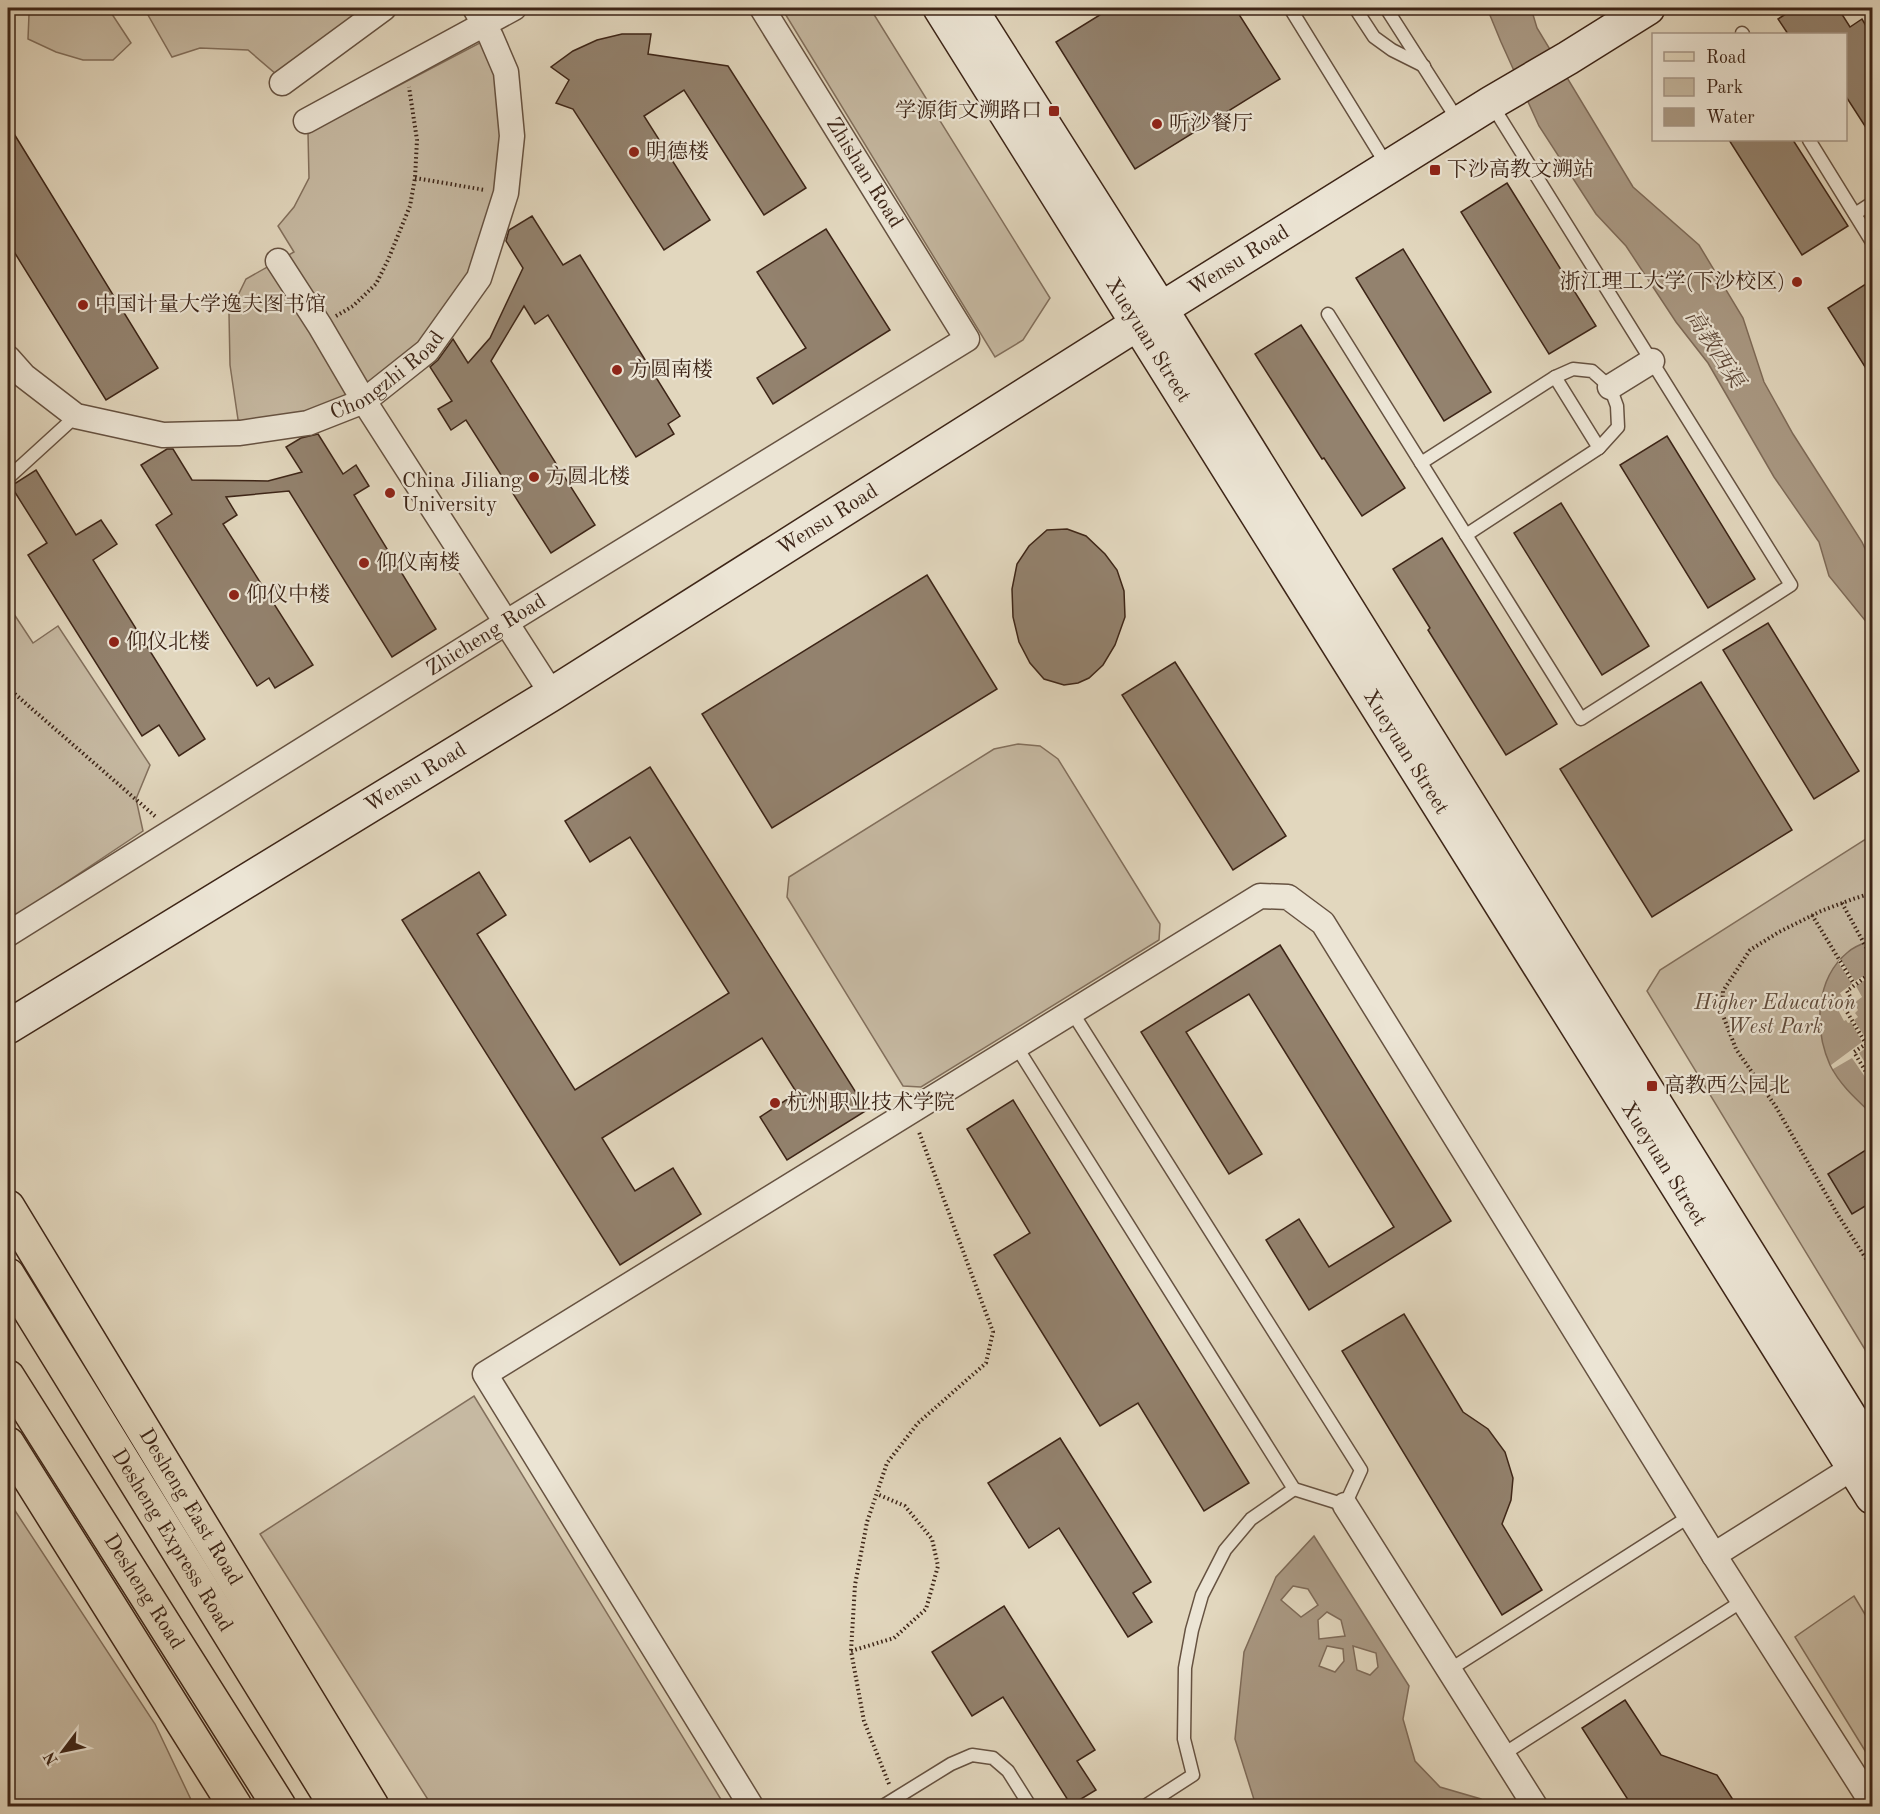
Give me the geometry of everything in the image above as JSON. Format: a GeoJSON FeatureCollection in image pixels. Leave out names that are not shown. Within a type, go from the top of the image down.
{"type":"FeatureCollection","features":[{"type":"Feature","properties":{"kind":"main road","name":"Xueyuan Street"},"geometry":{"type":"LineString","coordinates":[[940,8],[1149,317]]}},
{"type":"Feature","properties":{"kind":"main road","name":"Xueyuan Street"},"geometry":{"type":"LineString","coordinates":[[970,8],[1149,317],[1863,1460],[1872,1497]]}},
{"type":"Feature","properties":{"kind":"main road","name":"Wensu Road"},"geometry":{"type":"LineString","coordinates":[[8,1027],[552,694],[1388,167],[1648,8]]}},
{"type":"Feature","properties":{"kind":"main road","name":"Desheng East Road"},"geometry":{"type":"LineString","coordinates":[[8,1207],[372,1806]]}},
{"type":"Feature","properties":{"kind":"main road","name":"Desheng Express Road"},"geometry":{"type":"LineString","coordinates":[[8,1275],[336,1806]]}},
{"type":"Feature","properties":{"kind":"main road","name":"Desheng Road"},"geometry":{"type":"LineString","coordinates":[[8,1377],[279,1806]]}},
{"type":"Feature","properties":{"kind":"main road"},"geometry":{"type":"LineString","coordinates":[[8,1444],[236,1806]]}},
{"type":"Feature","properties":{"kind":"main road"},"geometry":{"type":"LineString","coordinates":[[247,1757],[268,1806]]}},
{"type":"Feature","properties":{"kind":"street"},"geometry":{"type":"LineString","coordinates":[[282,83],[384,8]]}},
{"type":"Feature","properties":{"kind":"street"},"geometry":{"type":"LineString","coordinates":[[306,121],[404,67],[479,15],[514,8]]}},
{"type":"Feature","properties":{"kind":"street","name":"Zhishan Road"},"geometry":{"type":"LineString","coordinates":[[762,8],[967,339]]}},
{"type":"Feature","properties":{"kind":"street","name":"Chongzhi Road"},"geometry":{"type":"LineString","coordinates":[[8,358],[24,376],[76,416],[163,435],[240,433],[308,423],[364,401],[426,351],[479,278],[506,193],[512,136],[506,72],[479,15]]}},
{"type":"Feature","properties":{"kind":"street"},"geometry":{"type":"LineString","coordinates":[[278,261],[364,401],[552,694]]}},
{"type":"Feature","properties":{"kind":"street","name":"Zhicheng Road"},"geometry":{"type":"LineString","coordinates":[[8,934],[507,622],[967,339]]}},
{"type":"Feature","properties":{"kind":"street"},"geometry":{"type":"LineString","coordinates":[[1610,387],[1652,361]]}},
{"type":"Feature","properties":{"kind":"street"},"geometry":{"type":"LineString","coordinates":[[751,1806],[485,1374],[1260,896],[1288,897],[1323,923],[1714,1555],[1872,1803]]}},
{"type":"Feature","properties":{"kind":"street"},"geometry":{"type":"LineString","coordinates":[[1714,1555],[1863,1460]]}},
{"type":"Feature","properties":{"kind":"street"},"geometry":{"type":"LineString","coordinates":[[1345,1505],[1534,1806]]}},
{"type":"Feature","properties":{"kind":"lane"},"geometry":{"type":"LineString","coordinates":[[1290,8],[1388,167]]}},
{"type":"Feature","properties":{"kind":"lane"},"geometry":{"type":"LineString","coordinates":[[1355,8],[1374,37],[1392,50],[1425,67]]}},
{"type":"Feature","properties":{"kind":"lane"},"geometry":{"type":"LineString","coordinates":[[1386,8],[1459,123]]}},
{"type":"Feature","properties":{"kind":"lane"},"geometry":{"type":"LineString","coordinates":[[1328,314],[1581,719],[1791,585],[1652,361],[1504,96]]}},
{"type":"Feature","properties":{"kind":"lane"},"geometry":{"type":"LineString","coordinates":[[1810,141],[1872,242]]}},
{"type":"Feature","properties":{"kind":"lane"},"geometry":{"type":"LineString","coordinates":[[1855,214],[1872,203]]}},
{"type":"Feature","properties":{"kind":"lane"},"geometry":{"type":"LineString","coordinates":[[1421,463],[1555,377],[1573,369],[1592,371],[1610,387],[1617,406],[1618,428],[1599,448],[1466,535]]}},
{"type":"Feature","properties":{"kind":"lane"},"geometry":{"type":"LineString","coordinates":[[1555,377],[1599,448]]}},
{"type":"Feature","properties":{"kind":"lane"},"geometry":{"type":"LineString","coordinates":[[8,478],[76,416]]}},
{"type":"Feature","properties":{"kind":"lane"},"geometry":{"type":"LineString","coordinates":[[1016,1046],[1294,1489],[1345,1505],[1361,1470],[1072,1012]]}},
{"type":"Feature","properties":{"kind":"lane"},"geometry":{"type":"LineString","coordinates":[[1145,1806],[1193,1775],[1184,1739],[1185,1668],[1192,1630],[1202,1595],[1225,1550],[1251,1519],[1294,1489]]}},
{"type":"Feature","properties":{"kind":"lane"},"geometry":{"type":"LineString","coordinates":[[1449,1670],[1690,1516]]}},
{"type":"Feature","properties":{"kind":"lane"},"geometry":{"type":"LineString","coordinates":[[1502,1755],[1744,1600]]}},
{"type":"Feature","properties":{"kind":"lane"},"geometry":{"type":"LineString","coordinates":[[883,1806],[951,1764],[972,1755],[993,1758],[1008,1771],[1030,1806]]}},
{"type":"Feature","properties":{"kind":"path"},"geometry":{"type":"LineString","coordinates":[[320,326],[353,306],[376,284],[410,206],[416,178],[417,140],[404,67]]}},
{"type":"Feature","properties":{"kind":"path"},"geometry":{"type":"LineString","coordinates":[[416,178],[506,193]]}},
{"type":"Feature","properties":{"kind":"path"},"geometry":{"type":"LineString","coordinates":[[8,688],[172,831]]}},
{"type":"Feature","properties":{"kind":"path"},"geometry":{"type":"LineString","coordinates":[[1872,893],[1812,915],[1750,950],[1723,991],[1722,1013],[1736,1049],[1776,1107],[1838,1215],[1872,1268]]}},
{"type":"Feature","properties":{"kind":"path"},"geometry":{"type":"LineString","coordinates":[[1842,903],[1872,958]]}},
{"type":"Feature","properties":{"kind":"path"},"geometry":{"type":"LineString","coordinates":[[1812,915],[1854,984]]}},
{"type":"Feature","properties":{"kind":"path"},"geometry":{"type":"LineString","coordinates":[[1872,972],[1847,991],[1852,1000],[1844,1007],[1866,1044],[1854,1052],[1872,1082]]}},
{"type":"Feature","properties":{"kind":"path"},"geometry":{"type":"LineString","coordinates":[[895,1799],[864,1721],[851,1651],[855,1585],[867,1522],[887,1463],[918,1423],[986,1363],[993,1332],[911,1111]]}},
{"type":"Feature","properties":{"kind":"path"},"geometry":{"type":"LineString","coordinates":[[851,1651],[894,1638],[927,1609],[938,1566],[932,1539],[905,1506],[877,1494]]}},
{"type":"Feature","properties":{"kind":"green space"},"geometry":{"type":"Polygon","coordinates":[[[9,8],[108,8],[131,43],[113,60],[83,60],[56,52],[28,39],[29,14],[9,8]]]}},
{"type":"Feature","properties":{"kind":"green space"},"geometry":{"type":"Polygon","coordinates":[[[144,8],[365,8],[276,74],[248,50],[200,48],[172,57],[144,8]]]}},
{"type":"Feature","properties":{"kind":"green space"},"geometry":{"type":"Polygon","coordinates":[[[791,8],[870,8],[1050,298],[1023,340],[995,357],[784,12],[791,8]]]}},
{"type":"Feature","properties":{"kind":"green space"},"geometry":{"type":"Polygon","coordinates":[[[491,37],[512,136],[479,278],[364,401],[240,433],[230,365],[229,314],[246,279],[294,252],[278,226],[294,207],[309,178],[308,133],[491,37]]]}},
{"type":"Feature","properties":{"kind":"green space"},"geometry":{"type":"Polygon","coordinates":[[[10,608],[33,643],[58,626],[150,765],[136,799],[143,831],[8,921],[8,610],[10,608]]]}},
{"type":"Feature","properties":{"kind":"green space"},"geometry":{"type":"Polygon","coordinates":[[[1018,744],[1040,746],[1058,759],[1160,924],[1159,940],[921,1087],[903,1086],[787,897],[789,877],[994,749],[1018,744]]]}},
{"type":"Feature","properties":{"kind":"green space","name":"Higher Education West Park"},"geometry":{"type":"Polygon","coordinates":[[[1872,835],[1872,1361],[1647,991],[1660,970],[1872,835]]]}},
{"type":"Feature","properties":{"kind":"green space"},"geometry":{"type":"Polygon","coordinates":[[[474,1396],[725,1806],[432,1806],[260,1534],[474,1396]]]}},
{"type":"Feature","properties":{"kind":"green space"},"geometry":{"type":"Polygon","coordinates":[[[8,1500],[155,1724],[194,1806],[8,1806],[8,1500]]]}},
{"type":"Feature","properties":{"kind":"green space"},"geometry":{"type":"Polygon","coordinates":[[[1854,1596],[1872,1626],[1872,1762],[1795,1637],[1854,1596]]]}},
{"type":"Feature","properties":{"kind":"water","name":"高教西渠"},"geometry":{"type":"Polygon","coordinates":[[[1487,8],[1531,8],[1537,28],[1633,187],[1699,245],[1743,318],[1764,382],[1793,434],[1862,542],[1872,564],[1872,629],[1829,576],[1819,542],[1774,477],[1708,363],[1676,322],[1626,246],[1596,214],[1539,126],[1487,8]]]}},
{"type":"Feature","properties":{"kind":"water"},"geometry":{"type":"Polygon","coordinates":[[[1872,940],[1872,1114],[1849,1091],[1830,1065],[1821,1036],[1820,1021],[1824,990],[1837,963],[1851,950],[1872,940]]]}},
{"type":"Feature","properties":{"kind":"water"},"geometry":{"type":"Polygon","coordinates":[[[1314,1536],[1409,1686],[1403,1719],[1415,1761],[1440,1787],[1481,1799],[1486,1806],[1256,1806],[1235,1739],[1244,1652],[1276,1577],[1314,1536]],[[1293,1586],[1281,1600],[1301,1617],[1318,1605],[1308,1589],[1293,1586]],[[1327,1612],[1318,1620],[1319,1639],[1345,1636],[1341,1620],[1327,1612]],[[1327,1646],[1319,1666],[1335,1672],[1344,1661],[1343,1649],[1327,1646]],[[1353,1646],[1357,1670],[1370,1675],[1378,1667],[1376,1653],[1353,1646]]]}},
{"type":"Feature","properties":{"kind":"pier"},"geometry":{"type":"Polygon","coordinates":[[[1840,959],[1855,981],[1872,971],[1872,975],[1856,986],[1862,997],[1854,1003],[1858,1010],[1855,1013],[1858,1017],[1854,1020],[1870,1045],[1859,1053],[1872,1074],[1872,1087],[1852,1058],[1833,1069],[1831,1065],[1862,1042],[1851,1022],[1844,1021],[1837,1008],[1845,1002],[1840,993],[1852,984],[1838,962],[1840,959]]]}},
{"type":"Feature","properties":{"kind":"building","name":"听沙餐厅"},"geometry":{"type":"Polygon","coordinates":[[[1111,8],[1235,8],[1280,79],[1135,169],[1056,42],[1111,8]]]}},
{"type":"Feature","properties":{"kind":"building"},"geometry":{"type":"Polygon","coordinates":[[[1795,8],[1838,8],[1850,27],[1862,19],[1872,36],[1872,137],[1847,98],[1847,33],[1787,33],[1778,19],[1795,8]]]}},
{"type":"Feature","properties":{"kind":"building","name":"明德楼"},"geometry":{"type":"Polygon","coordinates":[[[622,34],[651,34],[648,54],[728,66],[806,188],[764,215],[684,90],[644,116],[710,220],[664,250],[573,109],[556,103],[569,80],[551,67],[573,51],[597,40],[622,34]]]}},
{"type":"Feature","properties":{"kind":"building","name":"中国计量大学逸夫图书馆"},"geometry":{"type":"Polygon","coordinates":[[[8,124],[158,368],[106,400],[8,242],[8,124]]]}},
{"type":"Feature","properties":{"kind":"building"},"geometry":{"type":"Polygon","coordinates":[[[1730,141],[1794,141],[1848,226],[1802,255],[1730,141]]]}},
{"type":"Feature","properties":{"kind":"building"},"geometry":{"type":"Polygon","coordinates":[[[1507,183],[1596,326],[1549,354],[1461,212],[1507,183]]]}},
{"type":"Feature","properties":{"kind":"building"},"geometry":{"type":"Polygon","coordinates":[[[532,216],[563,265],[580,255],[680,416],[668,424],[674,434],[636,457],[548,315],[535,324],[524,306],[491,361],[595,525],[551,553],[466,420],[451,430],[438,409],[452,401],[430,367],[453,339],[468,363],[490,338],[523,268],[506,241],[509,230],[532,216]]]}},
{"type":"Feature","properties":{"kind":"building"},"geometry":{"type":"Polygon","coordinates":[[[826,229],[890,330],[773,404],[757,378],[806,348],[757,272],[826,229]]]}},
{"type":"Feature","properties":{"kind":"building"},"geometry":{"type":"Polygon","coordinates":[[[1403,249],[1491,392],[1444,421],[1356,278],[1403,249]]]}},
{"type":"Feature","properties":{"kind":"building"},"geometry":{"type":"Polygon","coordinates":[[[1872,280],[1872,378],[1828,308],[1872,280]]]}},
{"type":"Feature","properties":{"kind":"building"},"geometry":{"type":"Polygon","coordinates":[[[1301,325],[1405,488],[1362,516],[1324,458],[1322,459],[1255,354],[1301,325]]]}},
{"type":"Feature","properties":{"kind":"building"},"geometry":{"type":"Polygon","coordinates":[[[318,434],[343,474],[356,465],[369,486],[354,495],[436,629],[392,657],[289,491],[226,497],[237,515],[223,524],[313,665],[275,688],[269,678],[257,686],[156,525],[172,514],[141,465],[167,449],[173,449],[192,480],[268,481],[302,472],[286,447],[301,438],[318,434]]]}},
{"type":"Feature","properties":{"kind":"building"},"geometry":{"type":"Polygon","coordinates":[[[1667,436],[1755,579],[1708,608],[1620,465],[1667,436]]]}},
{"type":"Feature","properties":{"kind":"building","name":"仰仪北楼"},"geometry":{"type":"Polygon","coordinates":[[[36,470],[76,535],[101,520],[117,544],[93,560],[205,739],[179,756],[159,725],[142,736],[28,555],[47,543],[11,486],[36,470]]]}},
{"type":"Feature","properties":{"kind":"building"},"geometry":{"type":"Polygon","coordinates":[[[1561,503],[1649,646],[1602,675],[1514,533],[1561,503]]]}},
{"type":"Feature","properties":{"kind":"building"},"geometry":{"type":"Polygon","coordinates":[[[1067,529],[1086,536],[1105,554],[1117,570],[1124,591],[1125,617],[1115,645],[1103,665],[1089,678],[1078,683],[1064,685],[1044,679],[1030,663],[1019,642],[1013,617],[1012,589],[1017,564],[1029,546],[1047,530],[1067,529]]]}},
{"type":"Feature","properties":{"kind":"building"},"geometry":{"type":"Polygon","coordinates":[[[1442,538],[1557,724],[1506,755],[1393,569],[1442,538]]]}},
{"type":"Feature","properties":{"kind":"building"},"geometry":{"type":"Polygon","coordinates":[[[927,575],[997,689],[772,828],[702,714],[927,575]]]}},
{"type":"Feature","properties":{"kind":"building"},"geometry":{"type":"Polygon","coordinates":[[[1768,623],[1859,771],[1814,799],[1723,650],[1768,623]]]}},
{"type":"Feature","properties":{"kind":"building"},"geometry":{"type":"Polygon","coordinates":[[[1175,662],[1286,836],[1233,870],[1122,695],[1175,662]]]}},
{"type":"Feature","properties":{"kind":"building"},"geometry":{"type":"Polygon","coordinates":[[[1701,682],[1792,830],[1652,917],[1560,769],[1701,682]]]}},
{"type":"Feature","properties":{"kind":"building"},"geometry":{"type":"Polygon","coordinates":[[[650,767],[867,1110],[787,1160],[760,1117],[797,1093],[762,1038],[602,1138],[635,1191],[673,1168],[701,1214],[620,1265],[402,920],[479,872],[506,915],[477,934],[575,1090],[729,993],[630,837],[590,862],[565,821],[650,767]]]}},
{"type":"Feature","properties":{"kind":"building"},"geometry":{"type":"Polygon","coordinates":[[[1280,945],[1451,1221],[1309,1310],[1266,1240],[1299,1219],[1329,1267],[1394,1227],[1249,994],[1186,1032],[1262,1154],[1229,1174],[1141,1032],[1280,945]]]}},
{"type":"Feature","properties":{"kind":"building"},"geometry":{"type":"Polygon","coordinates":[[[1013,1100],[1249,1483],[1204,1511],[1138,1403],[1100,1426],[994,1255],[1030,1233],[967,1129],[1013,1100]]]}},
{"type":"Feature","properties":{"kind":"building"},"geometry":{"type":"Polygon","coordinates":[[[1872,1146],[1872,1202],[1852,1214],[1828,1174],[1872,1146]]]}},
{"type":"Feature","properties":{"kind":"building"},"geometry":{"type":"Polygon","coordinates":[[[1404,1314],[1463,1412],[1488,1429],[1505,1452],[1513,1478],[1511,1500],[1502,1524],[1542,1590],[1502,1615],[1342,1351],[1404,1314]]]}},
{"type":"Feature","properties":{"kind":"building"},"geometry":{"type":"Polygon","coordinates":[[[1060,1438],[1151,1582],[1133,1593],[1152,1622],[1128,1637],[1059,1528],[1029,1548],[988,1483],[1060,1438]]]}},
{"type":"Feature","properties":{"kind":"building"},"geometry":{"type":"Polygon","coordinates":[[[1004,1606],[1095,1750],[1077,1761],[1096,1790],[1071,1805],[1003,1697],[972,1716],[932,1652],[1004,1606]]]}},
{"type":"Feature","properties":{"kind":"building"},"geometry":{"type":"Polygon","coordinates":[[[1625,1700],[1661,1755],[1717,1775],[1737,1806],[1632,1806],[1582,1728],[1625,1700]]]}},
{"type":"Feature","properties":{"kind":"place","name":"学源街文溯路口"},"geometry":{"type":"Point","coordinates":[1054,111]}},
{"type":"Feature","properties":{"kind":"place","name":"听沙餐厅"},"geometry":{"type":"Point","coordinates":[1157,124]}},
{"type":"Feature","properties":{"kind":"place","name":"明德楼"},"geometry":{"type":"Point","coordinates":[634,152]}},
{"type":"Feature","properties":{"kind":"place","name":"下沙高教文溯站"},"geometry":{"type":"Point","coordinates":[1435,170]}},
{"type":"Feature","properties":{"kind":"place","name":"浙江理工大学(下沙校区)"},"geometry":{"type":"Point","coordinates":[1797,282]}},
{"type":"Feature","properties":{"kind":"place","name":"中国计量大学逸夫图书馆"},"geometry":{"type":"Point","coordinates":[83,305]}},
{"type":"Feature","properties":{"kind":"place","name":"方圆南楼"},"geometry":{"type":"Point","coordinates":[617,370]}},
{"type":"Feature","properties":{"kind":"place","name":"方圆北楼"},"geometry":{"type":"Point","coordinates":[534,477]}},
{"type":"Feature","properties":{"kind":"place","name":"China Jiliang University"},"geometry":{"type":"Point","coordinates":[390,493]}},
{"type":"Feature","properties":{"kind":"place","name":"仰仪南楼"},"geometry":{"type":"Point","coordinates":[364,563]}},
{"type":"Feature","properties":{"kind":"place","name":"仰仪中楼"},"geometry":{"type":"Point","coordinates":[234,595]}},
{"type":"Feature","properties":{"kind":"place","name":"仰仪北楼"},"geometry":{"type":"Point","coordinates":[114,642]}},
{"type":"Feature","properties":{"kind":"place","name":"高教西公园北"},"geometry":{"type":"Point","coordinates":[1652,1086]}},
{"type":"Feature","properties":{"kind":"place","name":"杭州职业技术学院"},"geometry":{"type":"Point","coordinates":[775,1103]}}]}
